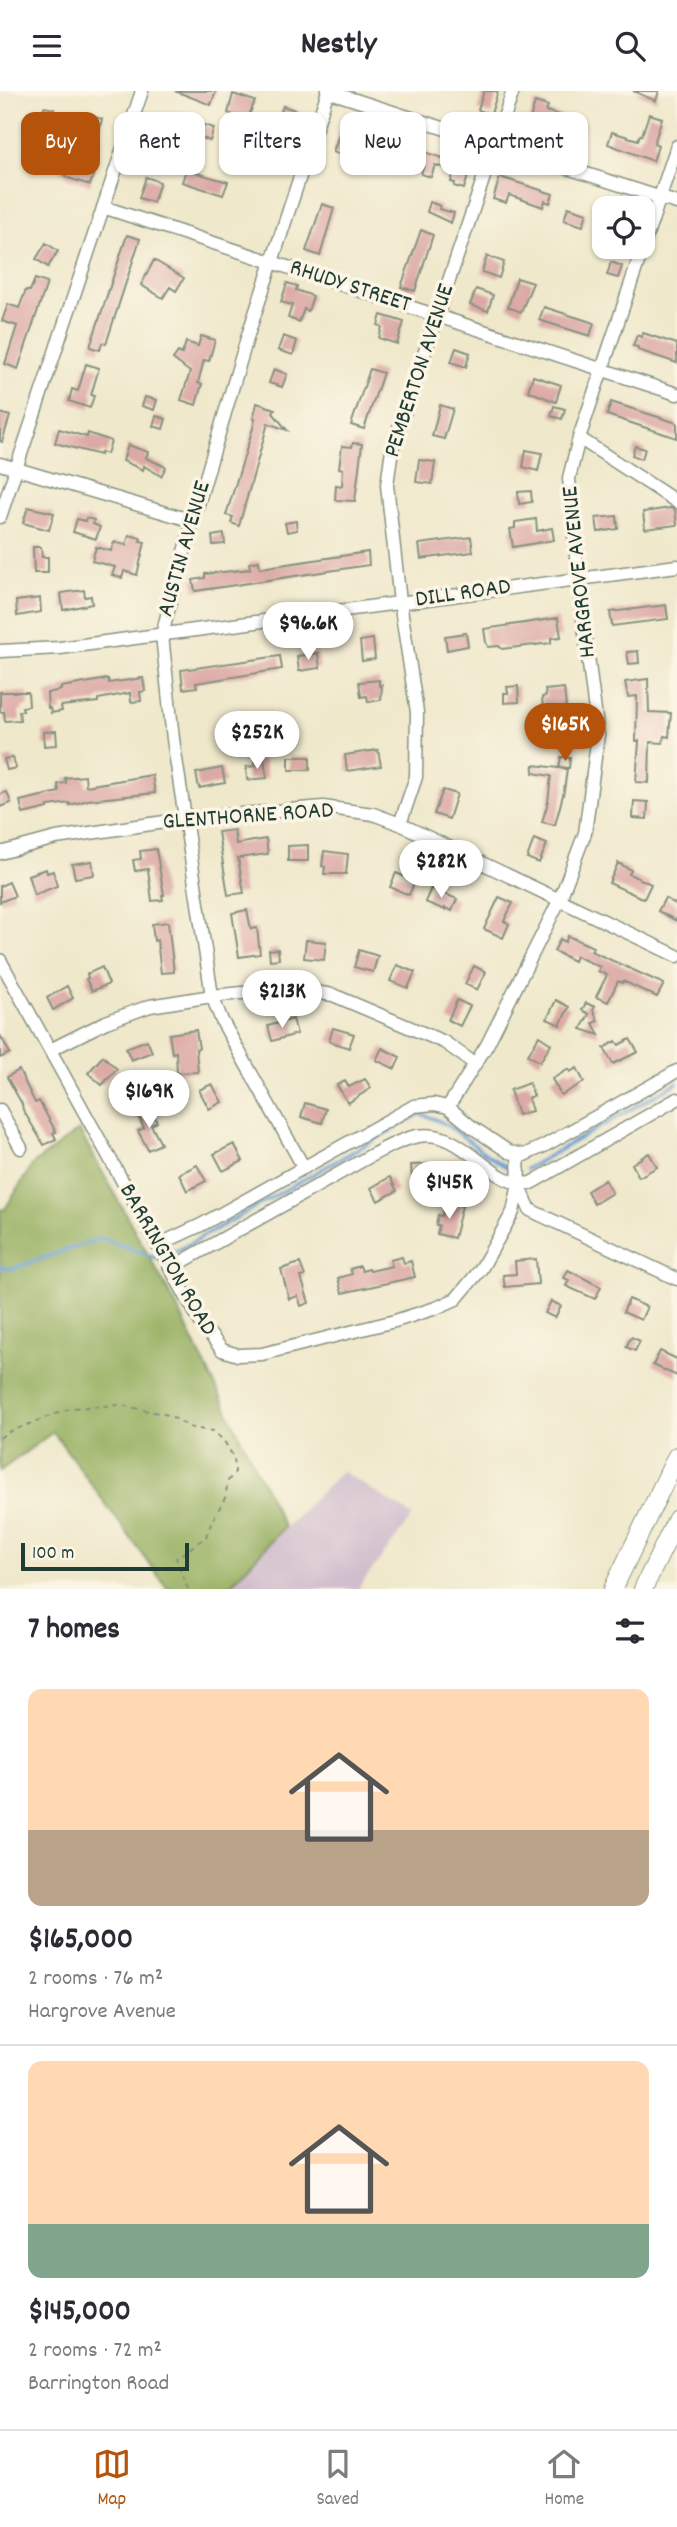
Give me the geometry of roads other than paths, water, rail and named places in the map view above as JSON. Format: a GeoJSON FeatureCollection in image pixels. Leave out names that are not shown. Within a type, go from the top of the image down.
{"type":"FeatureCollection","features":[{"type":"Feature","properties":{"kind":"highway"},"geometry":{"type":"LineString","coordinates":[[617,1588],[677,1457]]}},
{"type":"Feature","properties":{"kind":"highway"},"geometry":{"type":"LineString","coordinates":[[643,1589],[677,1518]]}},
{"type":"Feature","properties":{"kind":"street"},"geometry":{"type":"LineString","coordinates":[[0,517],[142,91]]}},
{"type":"Feature","properties":{"kind":"street"},"geometry":{"type":"LineString","coordinates":[[328,91],[440,127]]}},
{"type":"Feature","properties":{"kind":"street","name":"AUSTIN AVENUE"},"geometry":{"type":"LineString","coordinates":[[304,1168],[222,1021],[212,996],[185,819],[162,635],[193,521],[272,261],[328,91]]}},
{"type":"Feature","properties":{"kind":"street","name":"PEMBERTON AVENUE"},"geometry":{"type":"LineString","coordinates":[[506,112],[513,91]]}},
{"type":"Feature","properties":{"kind":"street","name":"HARGROVE AVENUE"},"geometry":{"type":"LineString","coordinates":[[449,1107],[487,1045],[560,899],[585,833],[598,735],[578,578],[569,478],[579,439],[677,146]]}},
{"type":"Feature","properties":{"kind":"street"},"geometry":{"type":"LineString","coordinates":[[588,174],[677,203]]}},
{"type":"Feature","properties":{"kind":"street","name":"PEMBERTON AVENUE"},"geometry":{"type":"LineString","coordinates":[[400,824],[416,777],[417,712],[400,602],[387,485],[390,461],[485,175]]}},
{"type":"Feature","properties":{"kind":"street","name":"RHUDY STREET"},"geometry":{"type":"LineString","coordinates":[[103,208],[677,394]]}},
{"type":"Feature","properties":{"kind":"street"},"geometry":{"type":"LineString","coordinates":[[579,439],[677,502]]}},
{"type":"Feature","properties":{"kind":"street"},"geometry":{"type":"LineString","coordinates":[[0,464],[193,521]]}},
{"type":"Feature","properties":{"kind":"street","name":"DILL ROAD"},"geometry":{"type":"LineString","coordinates":[[0,651],[60,648],[677,566]]}},
{"type":"Feature","properties":{"kind":"street","name":"GLENTHORNE ROAD"},"geometry":{"type":"LineString","coordinates":[[0,853],[56,838],[185,819],[323,807],[373,814],[400,824],[677,956]]}},
{"type":"Feature","properties":{"kind":"street","name":"BARRINGTON ROAD"},"geometry":{"type":"LineString","coordinates":[[0,960],[201,1323],[219,1348],[228,1353],[246,1355],[280,1350],[421,1313],[456,1299],[487,1258],[513,1212],[519,1184],[518,1155]]}},
{"type":"Feature","properties":{"kind":"street"},"geometry":{"type":"LineString","coordinates":[[50,1050],[106,1022],[150,1006],[212,996],[290,989],[333,995],[444,1042],[475,1064]]}},
{"type":"Feature","properties":{"kind":"street"},"geometry":{"type":"LineString","coordinates":[[158,1245],[414,1106],[434,1104],[449,1107],[489,1139],[518,1155],[544,1146],[677,1071]]}},
{"type":"Feature","properties":{"kind":"street"},"geometry":{"type":"LineString","coordinates":[[171,1268],[404,1139],[437,1136],[454,1142],[506,1179],[519,1184],[531,1183],[677,1099]]}},
{"type":"Feature","properties":{"kind":"street"},"geometry":{"type":"LineString","coordinates":[[0,1111],[21,1148]]}},
{"type":"Feature","properties":{"kind":"street"},"geometry":{"type":"LineString","coordinates":[[519,1184],[530,1210],[677,1279]]}},
{"type":"Feature","properties":{"kind":"waterway"},"geometry":{"type":"LineString","coordinates":[[526,1169],[677,1083]]}},
{"type":"Feature","properties":{"kind":"waterway"},"geometry":{"type":"LineString","coordinates":[[171,1251],[177,1251],[420,1114],[445,1124],[511,1169]]}},
{"type":"Feature","properties":{"kind":"waterway"},"geometry":{"type":"LineString","coordinates":[[0,1267],[12,1269],[101,1238],[157,1258]]}}]}
